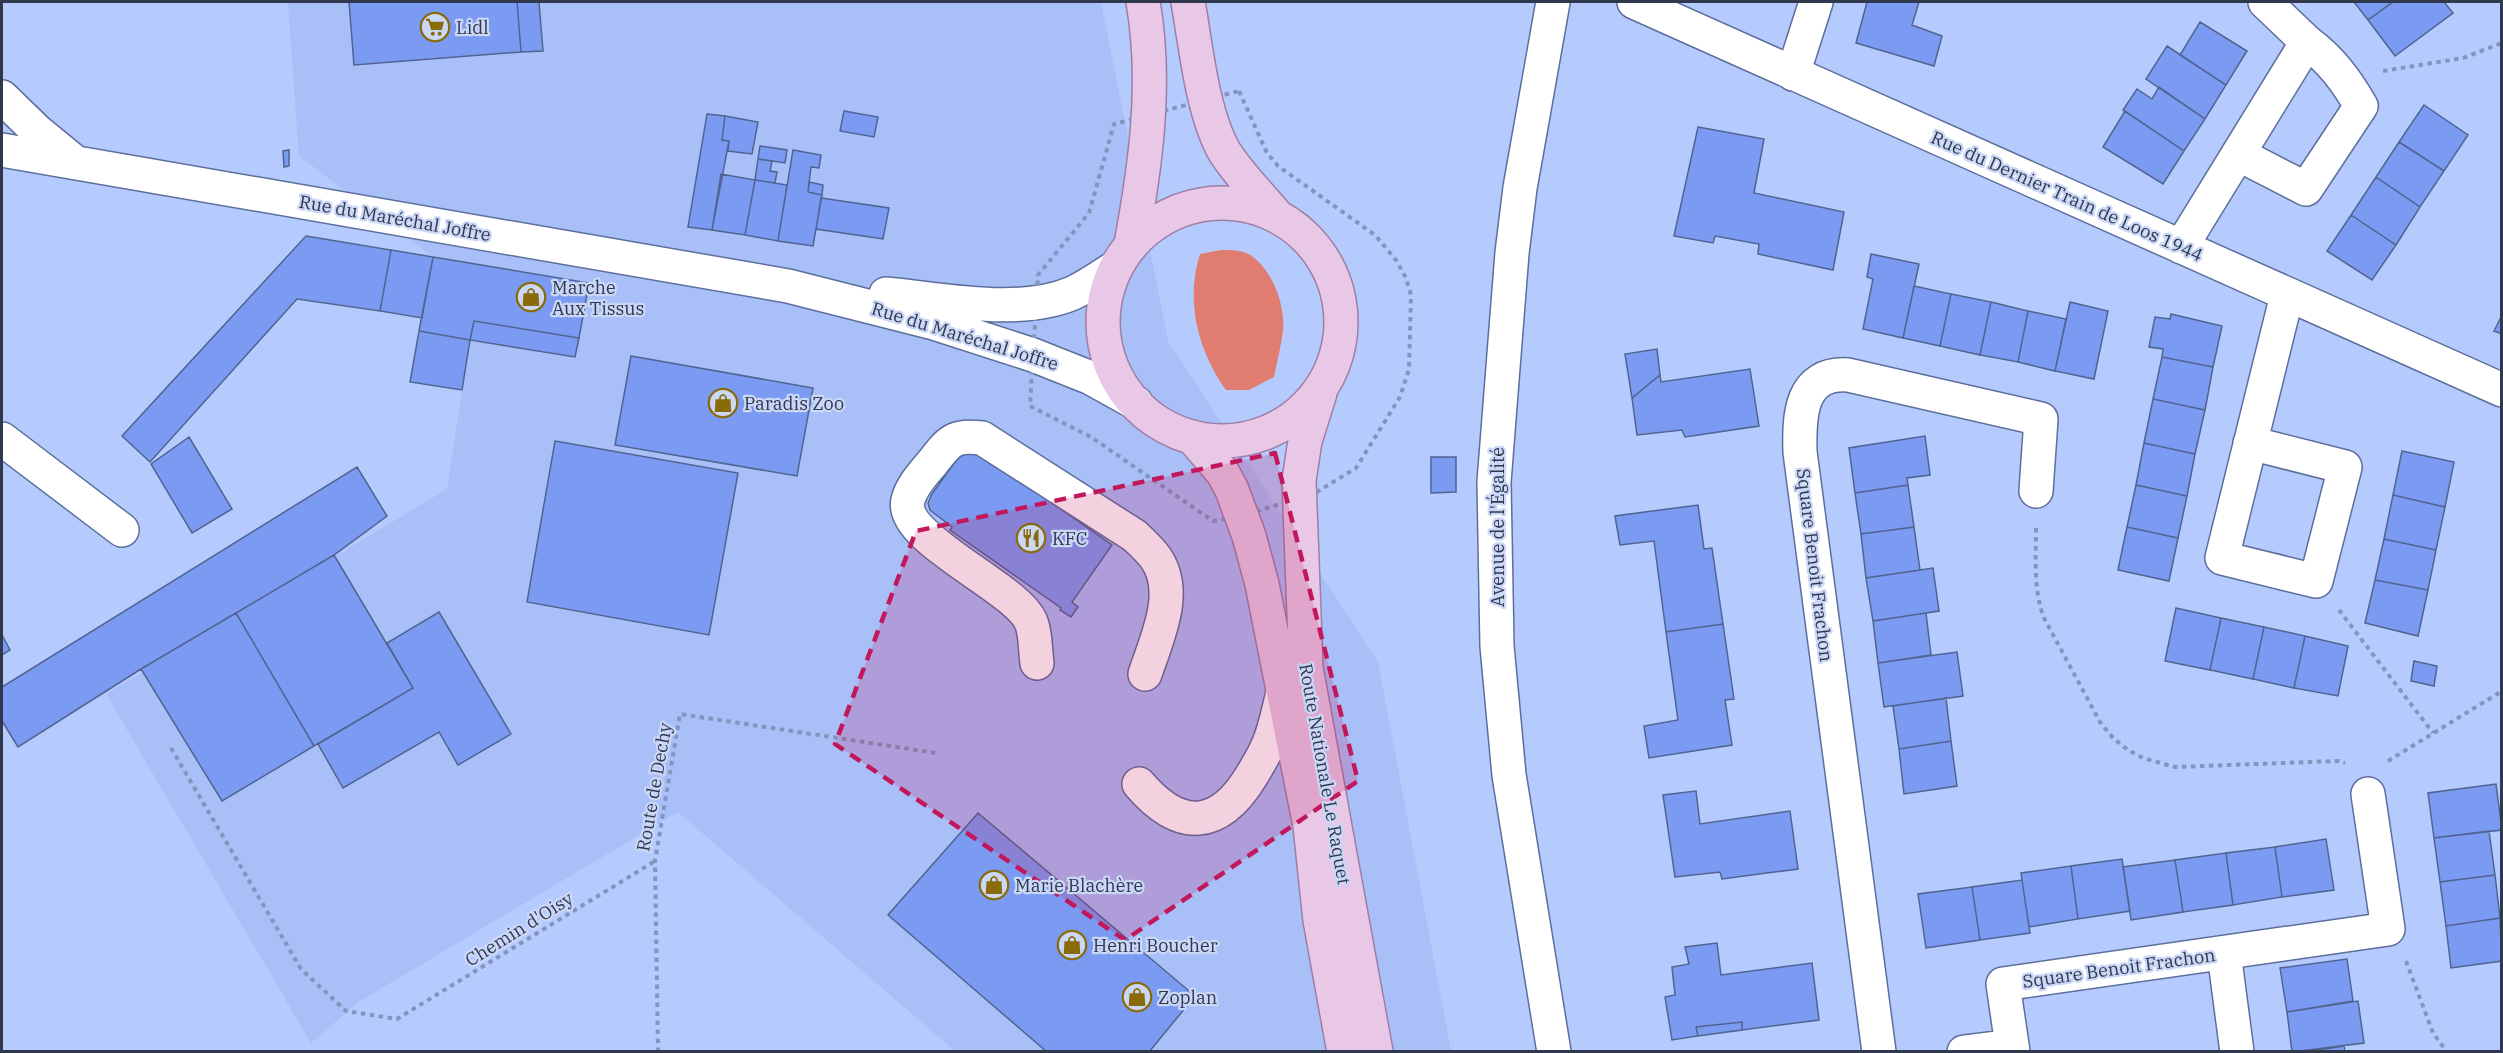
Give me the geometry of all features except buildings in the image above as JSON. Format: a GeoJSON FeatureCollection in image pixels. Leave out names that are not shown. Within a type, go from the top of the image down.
{"type":"FeatureCollection","features":[{"type":"Feature","properties":{"kind":"main road"},"geometry":{"type":"LineString","coordinates":[[1124,255],[1151,226],[1162,219],[1174,212],[1213,202],[1239,203],[1277,216],[1300,230],[1318,250],[1332,273],[1340,299],[1342,325],[1338,352],[1321,388],[1294,417],[1258,435],[1232,440],[1192,437],[1156,421],[1136,403],[1113,370],[1104,338],[1104,305],[1124,255],[1144,171],[1149,115],[1149,59],[1143,2]]}},
{"type":"Feature","properties":{"kind":"main road"},"geometry":{"type":"LineString","coordinates":[[1188,2],[1206,100],[1224,152],[1277,216]]}},
{"type":"Feature","properties":{"kind":"main road","name":"Route Nationale Le Raquet"},"geometry":{"type":"LineString","coordinates":[[1321,388],[1301,460],[1299,497],[1304,648],[1308,687],[1376,1052]]}},
{"type":"Feature","properties":{"kind":"main road","name":"Route Nationale Le Raquet"},"geometry":{"type":"LineString","coordinates":[[1192,437],[1223,473],[1243,516],[1262,584],[1310,826],[1320,920],[1344,1052]]}},
{"type":"Feature","properties":{"kind":"street","name":"Avenue de l'Égalité"},"geometry":{"type":"LineString","coordinates":[[1553,2],[1541,58],[1512,253],[1494,482],[1497,646],[1507,764],[1554,1052]]}},
{"type":"Feature","properties":{"kind":"street","name":"Rue du Dernier Train de Loos 1944"},"geometry":{"type":"LineString","coordinates":[[1634,2],[2502,390]]}},
{"type":"Feature","properties":{"kind":"street"},"geometry":{"type":"LineString","coordinates":[[1793,74],[1816,2]]}},
{"type":"Feature","properties":{"kind":"street"},"geometry":{"type":"LineString","coordinates":[[2238,154],[2306,189],[2361,106],[2345,78],[2323,54],[2265,2]]}},
{"type":"Feature","properties":{"kind":"street"},"geometry":{"type":"LineString","coordinates":[[2181,247],[2307,42]]}},
{"type":"Feature","properties":{"kind":"street"},"geometry":{"type":"LineString","coordinates":[[2,97],[36,131],[77,164]]}},
{"type":"Feature","properties":{"kind":"street","name":"Rue du Maréchal Joffre"},"geometry":{"type":"LineString","coordinates":[[2,150],[788,286],[934,323],[1034,355],[1074,370],[1136,403]]}},
{"type":"Feature","properties":{"kind":"street","name":"Rue du Maréchal Joffre"},"geometry":{"type":"LineString","coordinates":[[788,286],[996,304],[1037,303],[1071,294],[1124,255]]}},
{"type":"Feature","properties":{"kind":"street"},"geometry":{"type":"LineString","coordinates":[[2250,443],[2345,467],[2316,581],[2222,558],[2250,443],[2287,294]]}},
{"type":"Feature","properties":{"kind":"street","name":"Square Benoit Frachon"},"geometry":{"type":"LineString","coordinates":[[1879,1052],[1800,452],[1800,422],[1805,398],[1819,381],[1836,375],[1848,375],[2042,419],[2036,491]]}},
{"type":"Feature","properties":{"kind":"street"},"geometry":{"type":"LineString","coordinates":[[1036,663],[1031,621],[1008,596],[923,533],[907,512],[907,501],[912,488],[946,445],[962,436],[982,438],[1135,536],[1155,557],[1164,575],[1167,595],[1161,626],[1145,674]]}},
{"type":"Feature","properties":{"kind":"street"},"geometry":{"type":"LineString","coordinates":[[2,439],[122,530]]}},
{"type":"Feature","properties":{"kind":"street"},"geometry":{"type":"LineString","coordinates":[[1139,784],[1153,801],[1176,815],[1192,819],[1203,818],[1215,815],[1226,808],[1235,800],[1262,759],[1269,743],[1284,689]]}},
{"type":"Feature","properties":{"kind":"street"},"geometry":{"type":"LineString","coordinates":[[2366,785],[2388,929]]}},
{"type":"Feature","properties":{"kind":"street","name":"Square Benoit Frachon"},"geometry":{"type":"LineString","coordinates":[[1964,1052],[2013,1048],[2003,984],[2388,929]]}},
{"type":"Feature","properties":{"kind":"street","name":"Square Benoit Frachon"},"geometry":{"type":"LineString","coordinates":[[2224,953],[2237,1052]]}},
{"type":"Feature","properties":{"kind":"path"},"geometry":{"type":"LineString","coordinates":[[2345,78],[2463,58],[2502,43]]}},
{"type":"Feature","properties":{"kind":"path"},"geometry":{"type":"LineString","coordinates":[[1239,91],[1267,153],[1278,166],[1375,235],[1396,260],[1406,278],[1411,296],[1409,369],[1400,397],[1356,468],[1317,492],[1243,516],[1213,521],[1091,437],[1030,406],[1038,275],[1089,213],[1114,124],[1206,100],[1239,91]]}},
{"type":"Feature","properties":{"kind":"path"},"geometry":{"type":"LineString","coordinates":[[2036,491],[2036,586],[2039,605],[2100,722],[2113,738],[2143,758],[2175,767],[2338,761],[2358,768],[2366,785],[2433,733],[2502,691]]}},
{"type":"Feature","properties":{"kind":"path"},"geometry":{"type":"LineString","coordinates":[[2316,581],[2433,733]]}},
{"type":"Feature","properties":{"kind":"path","name":"Route de Dechy"},"geometry":{"type":"LineString","coordinates":[[658,1052],[655,861],[680,714],[936,753]]}},
{"type":"Feature","properties":{"kind":"path","name":"Chemin d'Oisy"},"geometry":{"type":"LineString","coordinates":[[171,748],[302,969],[346,1011],[397,1019],[655,861]]}},
{"type":"Feature","properties":{"kind":"path"},"geometry":{"type":"LineString","coordinates":[[2388,929],[2406,961],[2433,1033],[2447,1052]]}},
{"type":"Feature","properties":{"kind":"highlighted area"},"geometry":{"type":"Polygon","coordinates":[[[1275,453],[1358,781],[1125,940],[835,744],[916,531],[1275,453]]]}},
{"type":"Feature","properties":{"kind":"shaded area"},"geometry":{"type":"Polygon","coordinates":[[[288,2],[1101,2],[1168,341],[1378,662],[1451,1051],[955,1051],[678,812],[360,1001],[311,1043],[106,694],[447,489],[470,340],[422,318],[433,257],[299,156],[288,2]]]}},
{"type":"Feature","properties":{"kind":"shaded area"},"geometry":{"type":"Polygon","coordinates":[[[1221,250],[1246,253],[1260,264],[1277,291],[1282,311],[1283,331],[1274,377],[1249,390],[1226,390],[1208,359],[1197,325],[1194,290],[1200,254],[1221,250]]]}},
{"type":"Feature","properties":{"kind":"place","name":"Lidl"},"geometry":{"type":"Point","coordinates":[435,27]}},
{"type":"Feature","properties":{"kind":"place","name":"Marche Aux Tissus"},"geometry":{"type":"Point","coordinates":[531,297]}},
{"type":"Feature","properties":{"kind":"place","name":"Paradis Zoo"},"geometry":{"type":"Point","coordinates":[723,403]}},
{"type":"Feature","properties":{"kind":"place","name":"KFC"},"geometry":{"type":"Point","coordinates":[1031,538]}},
{"type":"Feature","properties":{"kind":"place","name":"Marie Blachère"},"geometry":{"type":"Point","coordinates":[994,885]}},
{"type":"Feature","properties":{"kind":"place","name":"Henri Boucher"},"geometry":{"type":"Point","coordinates":[1072,945]}},
{"type":"Feature","properties":{"kind":"place","name":"Zoplan"},"geometry":{"type":"Point","coordinates":[1137,997]}}]}
